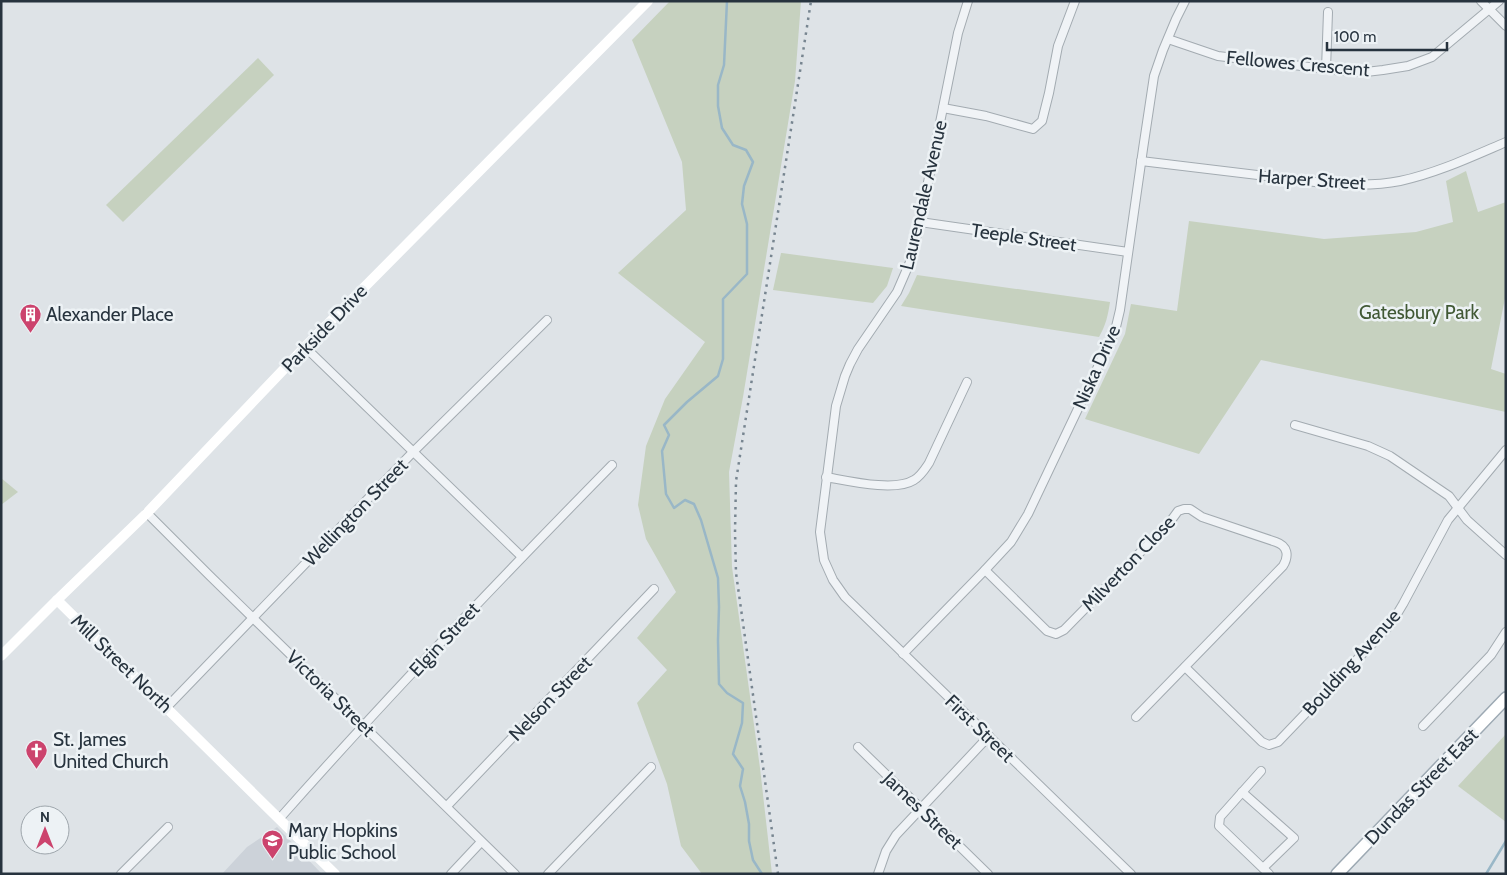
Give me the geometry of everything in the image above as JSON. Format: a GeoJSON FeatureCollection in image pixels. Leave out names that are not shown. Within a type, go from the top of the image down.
{"type":"FeatureCollection","features":[{"type":"Feature","properties":{"kind":"main road","name":"Parkside Drive"},"geometry":{"type":"LineString","coordinates":[[1,656],[147,512],[305,347],[648,1]]}},
{"type":"Feature","properties":{"kind":"main road","name":"Mill Street North"},"geometry":{"type":"LineString","coordinates":[[57,600],[336,874]]}},
{"type":"Feature","properties":{"kind":"main road","name":"Dundas Street East"},"geometry":{"type":"LineString","coordinates":[[1337,874],[1506,698]]}},
{"type":"Feature","properties":{"kind":"street","name":"Laurendale Avenue"},"geometry":{"type":"LineString","coordinates":[[833,580],[824,560],[820,541],[820,524],[836,406],[845,376],[858,349],[902,283],[910,262],[920,222],[958,33],[968,1]]}},
{"type":"Feature","properties":{"kind":"street"},"geometry":{"type":"LineString","coordinates":[[943,108],[986,116],[1033,128],[1042,121],[1058,46],[1075,1]]}},
{"type":"Feature","properties":{"kind":"street","name":"Niska Drive"},"geometry":{"type":"LineString","coordinates":[[904,654],[1010,542],[1028,514],[1115,331],[1120,310],[1154,76],[1185,1]]}},
{"type":"Feature","properties":{"kind":"street"},"geometry":{"type":"LineString","coordinates":[[1481,1],[1506,26]]}},
{"type":"Feature","properties":{"kind":"street","name":"Fellowes Crescent"},"geometry":{"type":"LineString","coordinates":[[1168,39],[1218,56],[1366,72],[1398,68],[1420,62],[1438,53],[1499,1]]}},
{"type":"Feature","properties":{"kind":"street"},"geometry":{"type":"LineString","coordinates":[[1326,69],[1328,12]]}},
{"type":"Feature","properties":{"kind":"street","name":"Harper Street"},"geometry":{"type":"LineString","coordinates":[[1141,161],[1352,185],[1398,182],[1432,173],[1506,142]]}},
{"type":"Feature","properties":{"kind":"street","name":"Teeple Street"},"geometry":{"type":"LineString","coordinates":[[920,222],[1128,252]]}},
{"type":"Feature","properties":{"kind":"street","name":"Wellington Street"},"geometry":{"type":"LineString","coordinates":[[167,707],[414,451],[547,320]]}},
{"type":"Feature","properties":{"kind":"street"},"geometry":{"type":"LineString","coordinates":[[305,347],[522,557]]}},
{"type":"Feature","properties":{"kind":"street"},"geometry":{"type":"LineString","coordinates":[[826,477],[889,486],[908,484],[915,480],[923,473],[929,463],[967,382]]}},
{"type":"Feature","properties":{"kind":"street"},"geometry":{"type":"LineString","coordinates":[[1295,425],[1377,449],[1449,496],[1467,520],[1506,555]]}},
{"type":"Feature","properties":{"kind":"street","name":"Boulding Avenue"},"geometry":{"type":"LineString","coordinates":[[1185,666],[1262,742],[1269,745],[1278,742],[1391,624],[1448,520],[1506,450]]}},
{"type":"Feature","properties":{"kind":"street","name":"Elgin Street"},"geometry":{"type":"LineString","coordinates":[[280,818],[364,725],[612,464]]}},
{"type":"Feature","properties":{"kind":"street","name":"Milverton Close"},"geometry":{"type":"LineString","coordinates":[[985,570],[1047,631],[1056,634],[1064,630],[1174,516],[1184,508],[1190,509],[1202,517],[1281,544],[1287,551],[1286,562],[1283,566],[1185,666]]}},
{"type":"Feature","properties":{"kind":"street","name":"Victoria Street"},"geometry":{"type":"LineString","coordinates":[[147,512],[515,874]]}},
{"type":"Feature","properties":{"kind":"street","name":"First Street"},"geometry":{"type":"LineString","coordinates":[[833,580],[845,597],[1131,874]]}},
{"type":"Feature","properties":{"kind":"street","name":"Nelson Street"},"geometry":{"type":"LineString","coordinates":[[447,806],[654,589]]}},
{"type":"Feature","properties":{"kind":"street"},"geometry":{"type":"LineString","coordinates":[[1423,726],[1491,655],[1506,632]]}},
{"type":"Feature","properties":{"kind":"street"},"geometry":{"type":"LineString","coordinates":[[1136,717],[1185,666]]}},
{"type":"Feature","properties":{"kind":"street"},"geometry":{"type":"LineString","coordinates":[[878,874],[886,850],[902,827],[989,736]]}},
{"type":"Feature","properties":{"kind":"street","name":"James Street"},"geometry":{"type":"LineString","coordinates":[[858,746],[988,874]]}},
{"type":"Feature","properties":{"kind":"street"},"geometry":{"type":"LineString","coordinates":[[548,874],[651,767]]}},
{"type":"Feature","properties":{"kind":"street"},"geometry":{"type":"LineString","coordinates":[[1242,792],[1294,838],[1266,871],[1220,826],[1220,817],[1242,792],[1261,772]]}},
{"type":"Feature","properties":{"kind":"street"},"geometry":{"type":"LineString","coordinates":[[121,874],[168,827]]}},
{"type":"Feature","properties":{"kind":"street"},"geometry":{"type":"LineString","coordinates":[[451,874],[481,842]]}},
{"type":"Feature","properties":{"kind":"shaded area","name":"Mary Hopkins Public School"},"geometry":{"type":"Polygon","coordinates":[[[277,827],[322,874],[222,874],[247,847],[277,827]]]}},
{"type":"Feature","properties":{"kind":"green space"},"geometry":{"type":"Polygon","coordinates":[[[670,1],[801,1],[795,81],[729,472],[732,567],[760,768],[772,874],[702,874],[681,846],[667,784],[637,703],[667,670],[637,638],[676,592],[646,539],[638,505],[646,446],[665,399],[705,342],[618,273],[686,210],[682,162],[632,40],[670,1]]]}},
{"type":"Feature","properties":{"kind":"green space"},"geometry":{"type":"Polygon","coordinates":[[[258,58],[274,75],[123,222],[106,205],[258,58]]]}},
{"type":"Feature","properties":{"kind":"green space","name":"Gatesbury Park"},"geometry":{"type":"Polygon","coordinates":[[[1466,171],[1478,212],[1506,202],[1506,293],[1491,369],[1506,374],[1506,412],[1261,360],[1199,454],[1085,419],[1125,334],[1131,304],[1177,311],[1189,221],[1324,239],[1416,232],[1453,222],[1446,181],[1466,171]]]}},
{"type":"Feature","properties":{"kind":"green space"},"geometry":{"type":"Polygon","coordinates":[[[781,253],[893,268],[887,286],[873,303],[773,290],[781,253]]]}},
{"type":"Feature","properties":{"kind":"green space"},"geometry":{"type":"Polygon","coordinates":[[[917,275],[1110,302],[1106,320],[1099,337],[901,306],[917,275]]]}},
{"type":"Feature","properties":{"kind":"green space"},"geometry":{"type":"Polygon","coordinates":[[[1,478],[18,492],[1,505],[1,478]]]}},
{"type":"Feature","properties":{"kind":"green space"},"geometry":{"type":"Polygon","coordinates":[[[1506,734],[1506,822],[1458,786],[1506,734]]]}},
{"type":"Feature","properties":{"kind":"waterway"},"geometry":{"type":"LineString","coordinates":[[727,1],[724,65],[718,85],[718,106],[722,128],[733,145],[746,150],[753,162],[744,186],[742,204],[747,224],[747,274],[723,299],[723,359],[718,376],[687,402],[664,425],[669,435],[662,451],[666,494],[674,508],[685,500],[694,504],[701,520],[718,578],[719,684],[727,693],[743,703],[742,723],[733,754],[743,769],[740,786],[749,824],[749,841],[753,860],[762,874]]}},
{"type":"Feature","properties":{"kind":"waterway"},"geometry":{"type":"LineString","coordinates":[[1486,874],[1506,841]]}},
{"type":"Feature","properties":{"kind":"railway"},"geometry":{"type":"LineString","coordinates":[[778,874],[736,573],[736,481],[811,1]]}},
{"type":"Feature","properties":{"kind":"place","name":"Alexander Place"},"geometry":{"type":"Point","coordinates":[30,333]}},
{"type":"Feature","properties":{"kind":"place","name":"St. James United Church"},"geometry":{"type":"Point","coordinates":[37,769]}},
{"type":"Feature","properties":{"kind":"place","name":"Mary Hopkins Public School"},"geometry":{"type":"Point","coordinates":[272,860]}}]}
